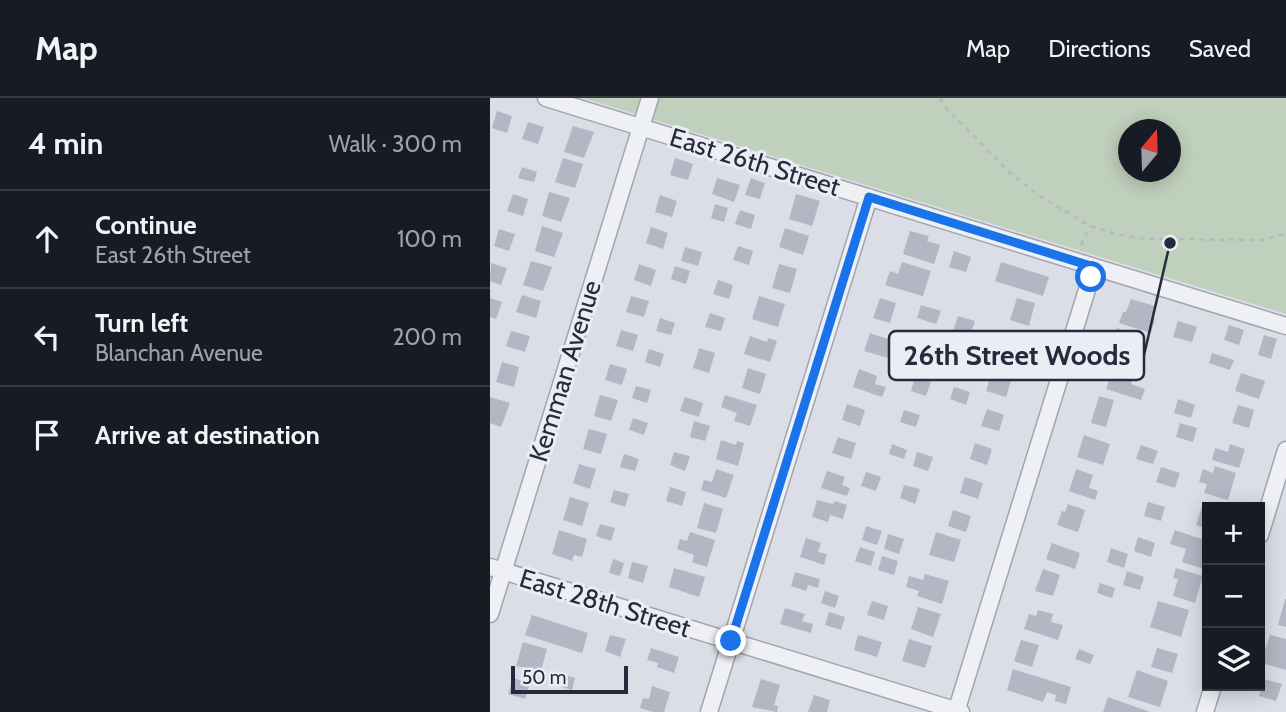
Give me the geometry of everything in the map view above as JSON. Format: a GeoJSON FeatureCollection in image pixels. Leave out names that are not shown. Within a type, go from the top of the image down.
{"type":"FeatureCollection","features":[{"type":"Feature","properties":{"kind":"street","name":"East 26th Street"},"geometry":{"type":"LineString","coordinates":[[545,98],[1286,326]]}},
{"type":"Feature","properties":{"kind":"street","name":"Kemman Avenue"},"geometry":{"type":"LineString","coordinates":[[490,614],[497,569],[650,98]]}},
{"type":"Feature","properties":{"kind":"street"},"geometry":{"type":"LineString","coordinates":[[709,712],[869,197]]}},
{"type":"Feature","properties":{"kind":"street"},"geometry":{"type":"LineString","coordinates":[[958,712],[1094,267]]}},
{"type":"Feature","properties":{"kind":"street"},"geometry":{"type":"LineString","coordinates":[[1265,519],[1286,450]]}},
{"type":"Feature","properties":{"kind":"street","name":"East 28th Street"},"geometry":{"type":"LineString","coordinates":[[497,569],[958,712]]}},
{"type":"Feature","properties":{"kind":"street"},"geometry":{"type":"LineString","coordinates":[[1205,712],[1211,691]]}},
{"type":"Feature","properties":{"kind":"path"},"geometry":{"type":"LineString","coordinates":[[940,98],[946,108],[1011,174],[1040,196],[1090,226],[1146,239],[1261,240],[1286,233]]}},
{"type":"Feature","properties":{"kind":"green space"},"geometry":{"type":"Polygon","coordinates":[[[583,98],[1286,98],[1286,314],[583,98]]]}},
{"type":"Feature","properties":{"kind":"building"},"geometry":{"type":"Polygon","coordinates":[[[497,111],[512,116],[507,133],[492,128],[497,111]]]}},
{"type":"Feature","properties":{"kind":"building"},"geometry":{"type":"Polygon","coordinates":[[[528,122],[544,127],[538,144],[522,139],[528,122]]]}},
{"type":"Feature","properties":{"kind":"building"},"geometry":{"type":"Polygon","coordinates":[[[573,126],[594,132],[584,158],[564,152],[573,126]]]}},
{"type":"Feature","properties":{"kind":"building"},"geometry":{"type":"Polygon","coordinates":[[[563,158],[583,164],[575,188],[555,182],[563,158]]]}},
{"type":"Feature","properties":{"kind":"building"},"geometry":{"type":"Polygon","coordinates":[[[675,158],[693,164],[688,180],[670,175],[675,158]]]}},
{"type":"Feature","properties":{"kind":"building"},"geometry":{"type":"Polygon","coordinates":[[[522,167],[537,172],[534,182],[518,178],[522,167]]]}},
{"type":"Feature","properties":{"kind":"building"},"geometry":{"type":"Polygon","coordinates":[[[717,178],[740,185],[734,202],[712,194],[717,178]]]}},
{"type":"Feature","properties":{"kind":"building"},"geometry":{"type":"Polygon","coordinates":[[[751,178],[765,183],[760,199],[745,195],[751,178]]]}},
{"type":"Feature","properties":{"kind":"building"},"geometry":{"type":"Polygon","coordinates":[[[549,192],[570,198],[561,222],[542,216],[549,192]]]}},
{"type":"Feature","properties":{"kind":"building"},"geometry":{"type":"Polygon","coordinates":[[[513,194],[528,199],[523,216],[507,211],[513,194]]]}},
{"type":"Feature","properties":{"kind":"building"},"geometry":{"type":"Polygon","coordinates":[[[796,194],[820,201],[812,226],[789,219],[796,194]]]}},
{"type":"Feature","properties":{"kind":"building"},"geometry":{"type":"Polygon","coordinates":[[[660,195],[677,201],[672,217],[655,212],[660,195]]]}},
{"type":"Feature","properties":{"kind":"building"},"geometry":{"type":"Polygon","coordinates":[[[715,204],[728,208],[724,222],[711,218],[715,204]]]}},
{"type":"Feature","properties":{"kind":"building"},"geometry":{"type":"Polygon","coordinates":[[[740,210],[755,215],[751,229],[735,224],[740,210]]]}},
{"type":"Feature","properties":{"kind":"building"},"geometry":{"type":"Polygon","coordinates":[[[542,226],[563,233],[554,257],[535,251],[542,226]]]}},
{"type":"Feature","properties":{"kind":"building"},"geometry":{"type":"Polygon","coordinates":[[[651,227],[668,233],[663,249],[646,243],[651,227]]]}},
{"type":"Feature","properties":{"kind":"building"},"geometry":{"type":"Polygon","coordinates":[[[785,228],[809,236],[803,255],[779,247],[785,228]]]}},
{"type":"Feature","properties":{"kind":"building"},"geometry":{"type":"Polygon","coordinates":[[[499,229],[515,234],[509,251],[494,246],[499,229]]]}},
{"type":"Feature","properties":{"kind":"building"},"geometry":{"type":"Polygon","coordinates":[[[910,231],[929,236],[927,241],[940,245],[934,264],[903,254],[910,231]]]}},
{"type":"Feature","properties":{"kind":"building"},"geometry":{"type":"Polygon","coordinates":[[[738,246],[753,251],[749,265],[733,260],[738,246]]]}},
{"type":"Feature","properties":{"kind":"building"},"geometry":{"type":"Polygon","coordinates":[[[685,247],[702,252],[698,266],[681,261],[685,247]]]}},
{"type":"Feature","properties":{"kind":"building"},"geometry":{"type":"Polygon","coordinates":[[[954,251],[971,257],[966,272],[949,267],[954,251]]]}},
{"type":"Feature","properties":{"kind":"building"},"geometry":{"type":"Polygon","coordinates":[[[531,261],[552,267],[543,291],[523,285],[531,261]]]}},
{"type":"Feature","properties":{"kind":"building"},"geometry":{"type":"Polygon","coordinates":[[[902,262],[931,271],[923,296],[885,285],[890,271],[898,274],[902,262]]]}},
{"type":"Feature","properties":{"kind":"building"},"geometry":{"type":"Polygon","coordinates":[[[1001,262],[1049,277],[1043,296],[995,281],[1001,262]]]}},
{"type":"Feature","properties":{"kind":"building"},"geometry":{"type":"Polygon","coordinates":[[[491,263],[507,268],[501,285],[490,281],[491,263]]]}},
{"type":"Feature","properties":{"kind":"building"},"geometry":{"type":"Polygon","coordinates":[[[639,264],[656,270],[651,286],[634,280],[639,264]]]}},
{"type":"Feature","properties":{"kind":"building"},"geometry":{"type":"Polygon","coordinates":[[[779,264],[797,269],[790,293],[772,288],[779,264]]]}},
{"type":"Feature","properties":{"kind":"building"},"geometry":{"type":"Polygon","coordinates":[[[675,266],[690,271],[686,284],[671,279],[675,266]]]}},
{"type":"Feature","properties":{"kind":"building"},"geometry":{"type":"Polygon","coordinates":[[[718,280],[733,285],[729,299],[713,294],[718,280]]]}},
{"type":"Feature","properties":{"kind":"building"},"geometry":{"type":"Polygon","coordinates":[[[522,295],[541,301],[536,318],[516,312],[522,295]]]}},
{"type":"Feature","properties":{"kind":"building"},"geometry":{"type":"Polygon","coordinates":[[[631,296],[649,301],[644,317],[626,312],[631,296]]]}},
{"type":"Feature","properties":{"kind":"building"},"geometry":{"type":"Polygon","coordinates":[[[759,296],[785,304],[778,327],[752,319],[759,296]]]}},
{"type":"Feature","properties":{"kind":"building"},"geometry":{"type":"Polygon","coordinates":[[[490,298],[502,302],[496,319],[490,317],[490,298]]]}},
{"type":"Feature","properties":{"kind":"building"},"geometry":{"type":"Polygon","coordinates":[[[880,298],[896,303],[890,323],[873,318],[880,298]]]}},
{"type":"Feature","properties":{"kind":"building"},"geometry":{"type":"Polygon","coordinates":[[[1017,298],[1035,303],[1029,326],[1010,320],[1017,298]]]}},
{"type":"Feature","properties":{"kind":"building"},"geometry":{"type":"Polygon","coordinates":[[[1131,299],[1155,306],[1151,333],[1119,323],[1131,299]]]}},
{"type":"Feature","properties":{"kind":"building"},"geometry":{"type":"Polygon","coordinates":[[[921,305],[941,311],[936,324],[917,318],[921,305]]]}},
{"type":"Feature","properties":{"kind":"building"},"geometry":{"type":"Polygon","coordinates":[[[710,313],[725,318],[721,331],[705,327],[710,313]]]}},
{"type":"Feature","properties":{"kind":"building"},"geometry":{"type":"Polygon","coordinates":[[[958,316],[975,321],[970,337],[953,331],[958,316]]]}},
{"type":"Feature","properties":{"kind":"building"},"geometry":{"type":"Polygon","coordinates":[[[660,318],[675,323],[671,335],[656,331],[660,318]]]}},
{"type":"Feature","properties":{"kind":"building"},"geometry":{"type":"Polygon","coordinates":[[[1178,321],[1197,327],[1192,342],[1173,337],[1178,321]]]}},
{"type":"Feature","properties":{"kind":"building"},"geometry":{"type":"Polygon","coordinates":[[[1229,325],[1244,330],[1239,345],[1224,340],[1229,325]]]}},
{"type":"Feature","properties":{"kind":"building"},"geometry":{"type":"Polygon","coordinates":[[[1117,328],[1132,334],[1130,340],[1147,346],[1141,363],[1114,354],[1119,340],[1114,339],[1117,328]]]}},
{"type":"Feature","properties":{"kind":"building"},"geometry":{"type":"Polygon","coordinates":[[[621,330],[638,335],[633,351],[616,346],[621,330]]]}},
{"type":"Feature","properties":{"kind":"building"},"geometry":{"type":"Polygon","coordinates":[[[511,331],[530,336],[525,352],[506,346],[511,331]]]}},
{"type":"Feature","properties":{"kind":"building"},"geometry":{"type":"Polygon","coordinates":[[[870,333],[894,341],[888,358],[864,351],[870,333]]]}},
{"type":"Feature","properties":{"kind":"building"},"geometry":{"type":"Polygon","coordinates":[[[1264,335],[1277,339],[1271,359],[1258,355],[1264,335]]]}},
{"type":"Feature","properties":{"kind":"building"},"geometry":{"type":"Polygon","coordinates":[[[750,336],[767,342],[768,338],[777,341],[770,362],[744,354],[750,336]]]}},
{"type":"Feature","properties":{"kind":"building"},"geometry":{"type":"Polygon","coordinates":[[[699,348],[715,353],[709,373],[693,368],[699,348]]]}},
{"type":"Feature","properties":{"kind":"building"},"geometry":{"type":"Polygon","coordinates":[[[649,349],[664,354],[660,367],[645,362],[649,349]]]}},
{"type":"Feature","properties":{"kind":"building"},"geometry":{"type":"Polygon","coordinates":[[[1212,353],[1234,360],[1230,370],[1209,363],[1212,353]]]}},
{"type":"Feature","properties":{"kind":"building"},"geometry":{"type":"Polygon","coordinates":[[[502,362],[519,367],[514,387],[496,382],[502,362]]]}},
{"type":"Feature","properties":{"kind":"building"},"geometry":{"type":"Polygon","coordinates":[[[1107,362],[1135,371],[1131,384],[1145,389],[1141,400],[1106,389],[1110,378],[1103,375],[1107,362]]]}},
{"type":"Feature","properties":{"kind":"building"},"geometry":{"type":"Polygon","coordinates":[[[610,364],[627,369],[622,385],[605,380],[610,364]]]}},
{"type":"Feature","properties":{"kind":"building"},"geometry":{"type":"Polygon","coordinates":[[[993,367],[1013,374],[1006,397],[986,391],[993,367]]]}},
{"type":"Feature","properties":{"kind":"building"},"geometry":{"type":"Polygon","coordinates":[[[748,368],[766,374],[760,394],[742,388],[748,368]]]}},
{"type":"Feature","properties":{"kind":"building"},"geometry":{"type":"Polygon","coordinates":[[[859,369],[877,376],[875,384],[886,387],[882,397],[853,387],[859,369]]]}},
{"type":"Feature","properties":{"kind":"building"},"geometry":{"type":"Polygon","coordinates":[[[1241,373],[1265,381],[1259,399],[1235,391],[1241,373]]]}},
{"type":"Feature","properties":{"kind":"building"},"geometry":{"type":"Polygon","coordinates":[[[915,377],[931,382],[926,396],[911,391],[915,377]]]}},
{"type":"Feature","properties":{"kind":"building"},"geometry":{"type":"Polygon","coordinates":[[[636,386],[651,390],[647,403],[632,398],[636,386]]]}},
{"type":"Feature","properties":{"kind":"building"},"geometry":{"type":"Polygon","coordinates":[[[954,387],[970,392],[966,405],[950,399],[954,387]]]}},
{"type":"Feature","properties":{"kind":"building"},"geometry":{"type":"Polygon","coordinates":[[[600,395],[618,400],[611,421],[594,416],[600,395]]]}},
{"type":"Feature","properties":{"kind":"building"},"geometry":{"type":"Polygon","coordinates":[[[725,395],[757,405],[750,426],[734,421],[737,413],[721,407],[725,395]]]}},
{"type":"Feature","properties":{"kind":"building"},"geometry":{"type":"Polygon","coordinates":[[[1099,396],[1114,400],[1106,427],[1091,423],[1099,396]]]}},
{"type":"Feature","properties":{"kind":"building"},"geometry":{"type":"Polygon","coordinates":[[[490,397],[510,403],[501,427],[490,423],[490,397]]]}},
{"type":"Feature","properties":{"kind":"building"},"geometry":{"type":"Polygon","coordinates":[[[685,397],[703,403],[699,417],[680,411],[685,397]]]}},
{"type":"Feature","properties":{"kind":"building"},"geometry":{"type":"Polygon","coordinates":[[[1178,399],[1195,405],[1191,418],[1174,413],[1178,399]]]}},
{"type":"Feature","properties":{"kind":"building"},"geometry":{"type":"Polygon","coordinates":[[[847,404],[865,410],[860,426],[842,420],[847,404]]]}},
{"type":"Feature","properties":{"kind":"building"},"geometry":{"type":"Polygon","coordinates":[[[1238,405],[1254,410],[1249,428],[1232,423],[1238,405]]]}},
{"type":"Feature","properties":{"kind":"building"},"geometry":{"type":"Polygon","coordinates":[[[987,409],[1004,415],[999,431],[981,426],[987,409]]]}},
{"type":"Feature","properties":{"kind":"building"},"geometry":{"type":"Polygon","coordinates":[[[904,410],[920,415],[916,427],[900,422],[904,410]]]}},
{"type":"Feature","properties":{"kind":"building"},"geometry":{"type":"Polygon","coordinates":[[[633,418],[648,423],[644,435],[629,430],[633,418]]]}},
{"type":"Feature","properties":{"kind":"building"},"geometry":{"type":"Polygon","coordinates":[[[694,421],[710,426],[705,441],[690,437],[694,421]]]}},
{"type":"Feature","properties":{"kind":"building"},"geometry":{"type":"Polygon","coordinates":[[[1180,423],[1197,428],[1193,442],[1176,437],[1180,423]]]}},
{"type":"Feature","properties":{"kind":"building"},"geometry":{"type":"Polygon","coordinates":[[[589,429],[607,434],[601,454],[583,449],[589,429]]]}},
{"type":"Feature","properties":{"kind":"building"},"geometry":{"type":"Polygon","coordinates":[[[1084,435],[1110,444],[1103,465],[1077,457],[1084,435]]]}},
{"type":"Feature","properties":{"kind":"building"},"geometry":{"type":"Polygon","coordinates":[[[838,437],[856,443],[851,459],[832,453],[838,437]]]}},
{"type":"Feature","properties":{"kind":"building"},"geometry":{"type":"Polygon","coordinates":[[[721,440],[736,445],[737,441],[744,443],[738,466],[716,459],[721,440]]]}},
{"type":"Feature","properties":{"kind":"building"},"geometry":{"type":"Polygon","coordinates":[[[975,443],[992,449],[987,465],[970,459],[975,443]]]}},
{"type":"Feature","properties":{"kind":"building"},"geometry":{"type":"Polygon","coordinates":[[[892,444],[907,450],[904,459],[889,454],[892,444]]]}},
{"type":"Feature","properties":{"kind":"building"},"geometry":{"type":"Polygon","coordinates":[[[1230,444],[1245,449],[1239,468],[1212,460],[1215,448],[1228,452],[1230,444]]]}},
{"type":"Feature","properties":{"kind":"building"},"geometry":{"type":"Polygon","coordinates":[[[1141,445],[1158,451],[1153,464],[1136,459],[1141,445]]]}},
{"type":"Feature","properties":{"kind":"building"},"geometry":{"type":"Polygon","coordinates":[[[674,452],[690,456],[685,471],[670,465],[674,452]]]}},
{"type":"Feature","properties":{"kind":"building"},"geometry":{"type":"Polygon","coordinates":[[[917,452],[933,457],[928,471],[913,466],[917,452]]]}},
{"type":"Feature","properties":{"kind":"building"},"geometry":{"type":"Polygon","coordinates":[[[624,454],[639,459],[635,471],[620,467],[624,454]]]}},
{"type":"Feature","properties":{"kind":"building"},"geometry":{"type":"Polygon","coordinates":[[[579,464],[596,469],[590,489],[573,483],[579,464]]]}},
{"type":"Feature","properties":{"kind":"building"},"geometry":{"type":"Polygon","coordinates":[[[1215,466],[1236,473],[1228,500],[1204,493],[1207,484],[1199,482],[1203,469],[1213,473],[1215,466]]]}},
{"type":"Feature","properties":{"kind":"building"},"geometry":{"type":"Polygon","coordinates":[[[1161,467],[1180,473],[1175,488],[1156,482],[1161,467]]]}},
{"type":"Feature","properties":{"kind":"building"},"geometry":{"type":"Polygon","coordinates":[[[716,469],[734,475],[726,498],[701,490],[704,480],[712,482],[716,469]]]}},
{"type":"Feature","properties":{"kind":"building"},"geometry":{"type":"Polygon","coordinates":[[[1076,469],[1093,475],[1089,488],[1098,491],[1095,500],[1069,491],[1076,469]]]}},
{"type":"Feature","properties":{"kind":"building"},"geometry":{"type":"Polygon","coordinates":[[[827,471],[845,477],[842,485],[850,488],[847,496],[821,488],[827,471]]]}},
{"type":"Feature","properties":{"kind":"building"},"geometry":{"type":"Polygon","coordinates":[[[866,472],[881,477],[876,491],[861,486],[866,472]]]}},
{"type":"Feature","properties":{"kind":"building"},"geometry":{"type":"Polygon","coordinates":[[[965,477],[983,483],[978,499],[960,493],[965,477]]]}},
{"type":"Feature","properties":{"kind":"building"},"geometry":{"type":"Polygon","coordinates":[[[904,485],[920,489],[915,504],[900,498],[904,485]]]}},
{"type":"Feature","properties":{"kind":"building"},"geometry":{"type":"Polygon","coordinates":[[[670,487],[686,492],[682,506],[666,501],[670,487]]]}},
{"type":"Feature","properties":{"kind":"building"},"geometry":{"type":"Polygon","coordinates":[[[614,490],[629,494],[625,507],[610,502],[614,490]]]}},
{"type":"Feature","properties":{"kind":"building"},"geometry":{"type":"Polygon","coordinates":[[[570,497],[589,503],[582,526],[563,520],[570,497]]]}},
{"type":"Feature","properties":{"kind":"building"},"geometry":{"type":"Polygon","coordinates":[[[817,500],[847,505],[843,519],[830,515],[828,522],[812,517],[817,500]]]}},
{"type":"Feature","properties":{"kind":"building"},"geometry":{"type":"Polygon","coordinates":[[[1148,502],[1165,507],[1161,521],[1144,516],[1148,502]]]}},
{"type":"Feature","properties":{"kind":"building"},"geometry":{"type":"Polygon","coordinates":[[[704,503],[723,509],[716,533],[697,528],[704,503]]]}},
{"type":"Feature","properties":{"kind":"building"},"geometry":{"type":"Polygon","coordinates":[[[1068,504],[1085,510],[1078,532],[1057,525],[1068,504]]]}},
{"type":"Feature","properties":{"kind":"building"},"geometry":{"type":"Polygon","coordinates":[[[1202,507],[1202,527],[1196,525],[1202,507]]]}},
{"type":"Feature","properties":{"kind":"building"},"geometry":{"type":"Polygon","coordinates":[[[953,510],[971,516],[966,532],[948,526],[953,510]]]}},
{"type":"Feature","properties":{"kind":"building"},"geometry":{"type":"Polygon","coordinates":[[[600,524],[615,528],[611,541],[596,536],[600,524]]]}},
{"type":"Feature","properties":{"kind":"building"},"geometry":{"type":"Polygon","coordinates":[[[866,526],[882,531],[877,545],[862,540],[866,526]]]}},
{"type":"Feature","properties":{"kind":"building"},"geometry":{"type":"Polygon","coordinates":[[[559,530],[587,539],[582,557],[574,555],[572,561],[552,554],[559,530]]]}},
{"type":"Feature","properties":{"kind":"building"},"geometry":{"type":"Polygon","coordinates":[[[1175,530],[1202,539],[1202,568],[1182,562],[1186,549],[1170,544],[1175,530]]]}},
{"type":"Feature","properties":{"kind":"building"},"geometry":{"type":"Polygon","coordinates":[[[690,532],[715,540],[707,567],[692,562],[694,555],[677,549],[680,539],[687,541],[690,532]]]}},
{"type":"Feature","properties":{"kind":"building"},"geometry":{"type":"Polygon","coordinates":[[[936,532],[961,540],[954,562],[929,555],[936,532]]]}},
{"type":"Feature","properties":{"kind":"building"},"geometry":{"type":"Polygon","coordinates":[[[888,534],[904,539],[899,554],[884,549],[888,534]]]}},
{"type":"Feature","properties":{"kind":"building"},"geometry":{"type":"Polygon","coordinates":[[[1138,537],[1155,543],[1151,557],[1134,551],[1138,537]]]}},
{"type":"Feature","properties":{"kind":"building"},"geometry":{"type":"Polygon","coordinates":[[[806,538],[821,543],[818,552],[827,554],[824,565],[800,557],[806,538]]]}},
{"type":"Feature","properties":{"kind":"building"},"geometry":{"type":"Polygon","coordinates":[[[1052,543],[1080,553],[1075,569],[1046,559],[1052,543]]]}},
{"type":"Feature","properties":{"kind":"building"},"geometry":{"type":"Polygon","coordinates":[[[860,547],[875,552],[871,566],[855,561],[860,547]]]}},
{"type":"Feature","properties":{"kind":"building"},"geometry":{"type":"Polygon","coordinates":[[[1111,548],[1128,554],[1124,568],[1107,562],[1111,548]]]}},
{"type":"Feature","properties":{"kind":"building"},"geometry":{"type":"Polygon","coordinates":[[[882,556],[898,561],[894,575],[878,570],[882,556]]]}},
{"type":"Feature","properties":{"kind":"building"},"geometry":{"type":"Polygon","coordinates":[[[613,559],[624,563],[620,576],[609,573],[613,559]]]}},
{"type":"Feature","properties":{"kind":"building"},"geometry":{"type":"Polygon","coordinates":[[[632,562],[648,566],[643,583],[628,578],[632,562]]]}},
{"type":"Feature","properties":{"kind":"building"},"geometry":{"type":"Polygon","coordinates":[[[674,568],[705,577],[699,597],[669,587],[674,568]]]}},
{"type":"Feature","properties":{"kind":"building"},"geometry":{"type":"Polygon","coordinates":[[[1176,568],[1202,576],[1195,603],[1173,596],[1178,579],[1173,578],[1176,568]]]}},
{"type":"Feature","properties":{"kind":"building"},"geometry":{"type":"Polygon","coordinates":[[[1043,569],[1060,575],[1053,596],[1035,591],[1043,569]]]}},
{"type":"Feature","properties":{"kind":"building"},"geometry":{"type":"Polygon","coordinates":[[[1127,571],[1144,577],[1140,590],[1123,585],[1127,571]]]}},
{"type":"Feature","properties":{"kind":"building"},"geometry":{"type":"Polygon","coordinates":[[[795,572],[820,579],[818,588],[808,585],[806,591],[791,586],[795,572]]]}},
{"type":"Feature","properties":{"kind":"building"},"geometry":{"type":"Polygon","coordinates":[[[925,574],[949,581],[942,604],[917,596],[919,591],[906,587],[909,576],[923,580],[925,574]]]}},
{"type":"Feature","properties":{"kind":"building"},"geometry":{"type":"Polygon","coordinates":[[[1100,583],[1115,588],[1112,598],[1097,593],[1100,583]]]}},
{"type":"Feature","properties":{"kind":"building"},"geometry":{"type":"Polygon","coordinates":[[[825,591],[839,596],[835,608],[821,603],[825,591]]]}},
{"type":"Feature","properties":{"kind":"building"},"geometry":{"type":"Polygon","coordinates":[[[1286,599],[1286,627],[1278,625],[1286,599]]]}},
{"type":"Feature","properties":{"kind":"building"},"geometry":{"type":"Polygon","coordinates":[[[872,601],[888,606],[884,620],[867,615],[872,601]]]}},
{"type":"Feature","properties":{"kind":"building"},"geometry":{"type":"Polygon","coordinates":[[[1158,601],[1189,610],[1181,637],[1150,627],[1158,601]]]}},
{"type":"Feature","properties":{"kind":"building"},"geometry":{"type":"Polygon","coordinates":[[[918,607],[941,614],[933,637],[911,629],[918,607]]]}},
{"type":"Feature","properties":{"kind":"building"},"geometry":{"type":"Polygon","coordinates":[[[785,608],[805,614],[802,621],[813,624],[811,633],[780,624],[785,608]]]}},
{"type":"Feature","properties":{"kind":"building"},"geometry":{"type":"Polygon","coordinates":[[[1038,610],[1053,614],[1051,622],[1063,625],[1058,640],[1024,629],[1029,614],[1036,616],[1038,610]]]}},
{"type":"Feature","properties":{"kind":"building"},"geometry":{"type":"Polygon","coordinates":[[[829,612],[845,617],[841,630],[825,625],[829,612]]]}},
{"type":"Feature","properties":{"kind":"building"},"geometry":{"type":"Polygon","coordinates":[[[532,615],[588,633],[582,653],[525,635],[532,615]]]}},
{"type":"Feature","properties":{"kind":"building"},"geometry":{"type":"Polygon","coordinates":[[[610,635],[626,639],[620,657],[605,651],[610,635]]]}},
{"type":"Feature","properties":{"kind":"building"},"geometry":{"type":"Polygon","coordinates":[[[858,635],[882,642],[877,657],[854,650],[858,635]]]}},
{"type":"Feature","properties":{"kind":"building"},"geometry":{"type":"Polygon","coordinates":[[[1270,635],[1286,639],[1286,670],[1265,664],[1265,651],[1270,635]]]}},
{"type":"Feature","properties":{"kind":"building"},"geometry":{"type":"Polygon","coordinates":[[[909,639],[932,646],[925,668],[902,661],[909,639]]]}},
{"type":"Feature","properties":{"kind":"building"},"geometry":{"type":"Polygon","coordinates":[[[1021,640],[1039,645],[1032,667],[1014,661],[1021,640]]]}},
{"type":"Feature","properties":{"kind":"building"},"geometry":{"type":"Polygon","coordinates":[[[523,642],[547,649],[541,671],[516,666],[523,642]]]}},
{"type":"Feature","properties":{"kind":"building"},"geometry":{"type":"Polygon","coordinates":[[[651,648],[679,657],[674,673],[647,660],[651,648]]]}},
{"type":"Feature","properties":{"kind":"building"},"geometry":{"type":"Polygon","coordinates":[[[1157,648],[1178,654],[1172,673],[1151,667],[1157,648]]]}},
{"type":"Feature","properties":{"kind":"building"},"geometry":{"type":"Polygon","coordinates":[[[1079,649],[1094,655],[1090,664],[1075,659],[1079,649]]]}},
{"type":"Feature","properties":{"kind":"building"},"geometry":{"type":"Polygon","coordinates":[[[1013,669],[1071,687],[1066,704],[1055,701],[1056,695],[1047,692],[1043,702],[1007,690],[1013,669]]]}},
{"type":"Feature","properties":{"kind":"building"},"geometry":{"type":"Polygon","coordinates":[[[1137,670],[1168,681],[1160,707],[1128,697],[1137,670]]]}},
{"type":"Feature","properties":{"kind":"building"},"geometry":{"type":"Polygon","coordinates":[[[559,673],[575,678],[572,690],[555,685],[559,673]]]}},
{"type":"Feature","properties":{"kind":"building"},"geometry":{"type":"Polygon","coordinates":[[[513,678],[530,683],[525,699],[508,694],[513,678]]]}},
{"type":"Feature","properties":{"kind":"building"},"geometry":{"type":"Polygon","coordinates":[[[761,679],[780,685],[774,705],[778,706],[777,712],[752,707],[761,679]]]}},
{"type":"Feature","properties":{"kind":"building"},"geometry":{"type":"Polygon","coordinates":[[[1265,679],[1282,684],[1276,701],[1259,696],[1260,691],[1265,691],[1265,679]]]}},
{"type":"Feature","properties":{"kind":"building"},"geometry":{"type":"Polygon","coordinates":[[[652,686],[670,692],[664,712],[640,708],[643,698],[649,699],[652,686]]]}},
{"type":"Feature","properties":{"kind":"building"},"geometry":{"type":"Polygon","coordinates":[[[814,695],[830,700],[827,712],[808,712],[814,695]]]}},
{"type":"Feature","properties":{"kind":"building"},"geometry":{"type":"Polygon","coordinates":[[[1108,697],[1150,712],[1103,712],[1108,697]]]}},
{"type":"Feature","properties":{"kind":"place","name":"26th Street Woods"},"geometry":{"type":"Point","coordinates":[1170,243]}},
{"type":"Feature","properties":{"kind":"route"},"geometry":{"type":"LineString","coordinates":[[731,641],[869,197],[1094,267],[1091,277]]}}]}
